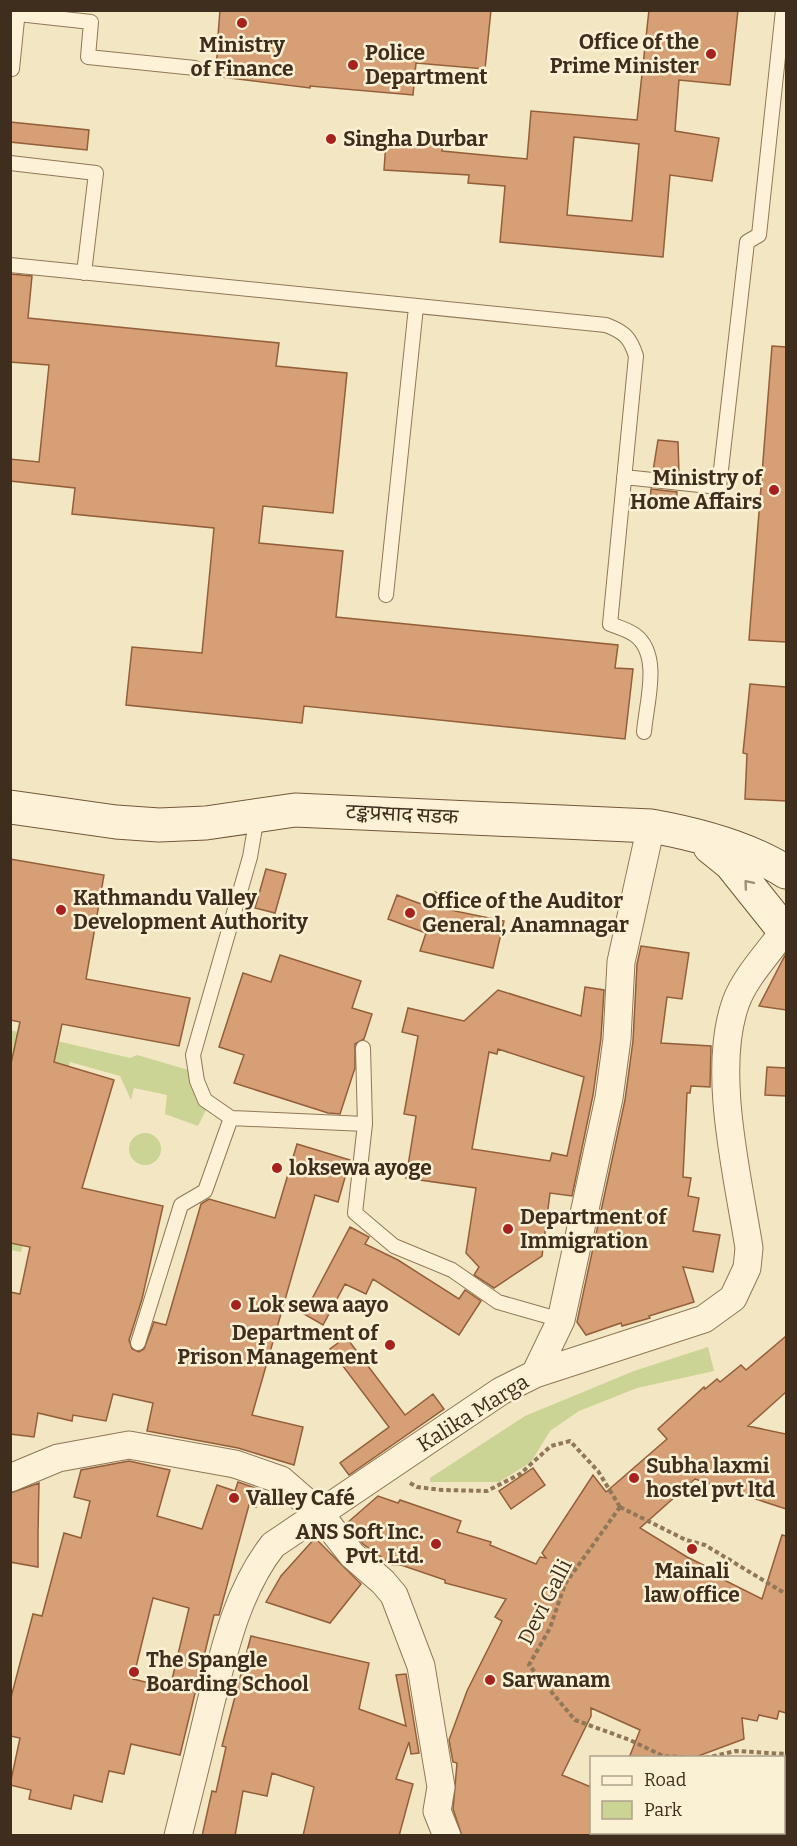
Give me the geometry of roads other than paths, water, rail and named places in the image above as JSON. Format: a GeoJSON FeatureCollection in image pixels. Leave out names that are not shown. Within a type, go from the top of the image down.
{"type":"FeatureCollection","features":[{"type":"Feature","properties":{"kind":"street","name":"टङ्कप्रसाद सडक"},"geometry":{"type":"LineString","coordinates":[[10,807],[116,822],[159,825],[206,823],[295,810],[651,826],[694,834],[758,858],[786,872]]}},
{"type":"Feature","properties":{"kind":"street"},"geometry":{"type":"LineString","coordinates":[[535,1374],[561,1320],[609,1098],[617,1039],[621,962],[651,826]]}},
{"type":"Feature","properties":{"kind":"street"},"geometry":{"type":"LineString","coordinates":[[694,834],[732,864],[786,934]]}},
{"type":"Feature","properties":{"kind":"street","name":"Kalika Marga"},"geometry":{"type":"LineString","coordinates":[[178,1836],[221,1665],[251,1578],[256,1567],[273,1545],[501,1391],[535,1374],[704,1319],[733,1298],[742,1284],[749,1248],[726,1092],[727,1043],[736,1001],[751,976],[786,934]]}},
{"type":"Feature","properties":{"kind":"street"},"geometry":{"type":"LineString","coordinates":[[10,1478],[58,1458],[129,1445],[256,1471],[281,1480],[319,1513],[352,1555],[383,1582],[394,1595],[421,1666],[441,1787],[437,1811],[447,1836]]}},
{"type":"Feature","properties":{"kind":"lane"},"geometry":{"type":"LineString","coordinates":[[624,477],[719,487],[747,242],[759,235],[783,10]]}},
{"type":"Feature","properties":{"kind":"lane"},"geometry":{"type":"LineString","coordinates":[[12,69],[18,12],[91,22],[88,57],[195,68]]}},
{"type":"Feature","properties":{"kind":"lane"},"geometry":{"type":"LineString","coordinates":[[10,164],[96,173],[84,273]]}},
{"type":"Feature","properties":{"kind":"lane"},"geometry":{"type":"LineString","coordinates":[[10,265],[606,325],[624,332],[632,341],[636,356],[610,624],[634,634],[646,646],[650,661],[644,732]]}},
{"type":"Feature","properties":{"kind":"lane"},"geometry":{"type":"LineString","coordinates":[[386,595],[416,307]]}},
{"type":"Feature","properties":{"kind":"lane"},"geometry":{"type":"LineString","coordinates":[[258,814],[250,857],[193,1055],[197,1081],[206,1100],[231,1118],[257,1121],[365,1124]]}},
{"type":"Feature","properties":{"kind":"lane"},"geometry":{"type":"LineString","coordinates":[[363,1048],[365,1124],[355,1213],[394,1246],[453,1270],[498,1302],[561,1320]]}},
{"type":"Feature","properties":{"kind":"lane"},"geometry":{"type":"LineString","coordinates":[[138,1342],[181,1205],[205,1191],[231,1118]]}},
{"type":"Feature","properties":{"kind":"place","name":"Ministry of Finance"},"geometry":{"type":"Point","coordinates":[242,23]}},
{"type":"Feature","properties":{"kind":"place","name":"Office of the Prime Minister"},"geometry":{"type":"Point","coordinates":[711,54]}},
{"type":"Feature","properties":{"kind":"place","name":"Police Department"},"geometry":{"type":"Point","coordinates":[353,65]}},
{"type":"Feature","properties":{"kind":"place","name":"Singha Durbar"},"geometry":{"type":"Point","coordinates":[331,139]}},
{"type":"Feature","properties":{"kind":"place","name":"Ministry of Home Affairs"},"geometry":{"type":"Point","coordinates":[774,490]}},
{"type":"Feature","properties":{"kind":"place","name":"Kathmandu Valley Development Authority"},"geometry":{"type":"Point","coordinates":[61,910]}},
{"type":"Feature","properties":{"kind":"place","name":"Office of the Auditor General, Anamnagar"},"geometry":{"type":"Point","coordinates":[410,913]}},
{"type":"Feature","properties":{"kind":"place","name":"loksewa ayoge"},"geometry":{"type":"Point","coordinates":[277,1168]}},
{"type":"Feature","properties":{"kind":"place","name":"Department of Immigration"},"geometry":{"type":"Point","coordinates":[508,1229]}},
{"type":"Feature","properties":{"kind":"place","name":"Lok sewa aayo"},"geometry":{"type":"Point","coordinates":[236,1305]}},
{"type":"Feature","properties":{"kind":"place","name":"Department of Prison Management"},"geometry":{"type":"Point","coordinates":[390,1345]}},
{"type":"Feature","properties":{"kind":"place","name":"Subha laxmi hostel pvt ltd"},"geometry":{"type":"Point","coordinates":[634,1478]}},
{"type":"Feature","properties":{"kind":"place","name":"Valley Café"},"geometry":{"type":"Point","coordinates":[234,1498]}},
{"type":"Feature","properties":{"kind":"place","name":"ANS Soft Inc. Pvt. Ltd."},"geometry":{"type":"Point","coordinates":[436,1544]}},
{"type":"Feature","properties":{"kind":"place","name":"Mainali law office"},"geometry":{"type":"Point","coordinates":[692,1549]}},
{"type":"Feature","properties":{"kind":"place","name":"The Spangle Boarding School"},"geometry":{"type":"Point","coordinates":[134,1672]}},
{"type":"Feature","properties":{"kind":"place","name":"Sarwanam"},"geometry":{"type":"Point","coordinates":[490,1680]}}]}
